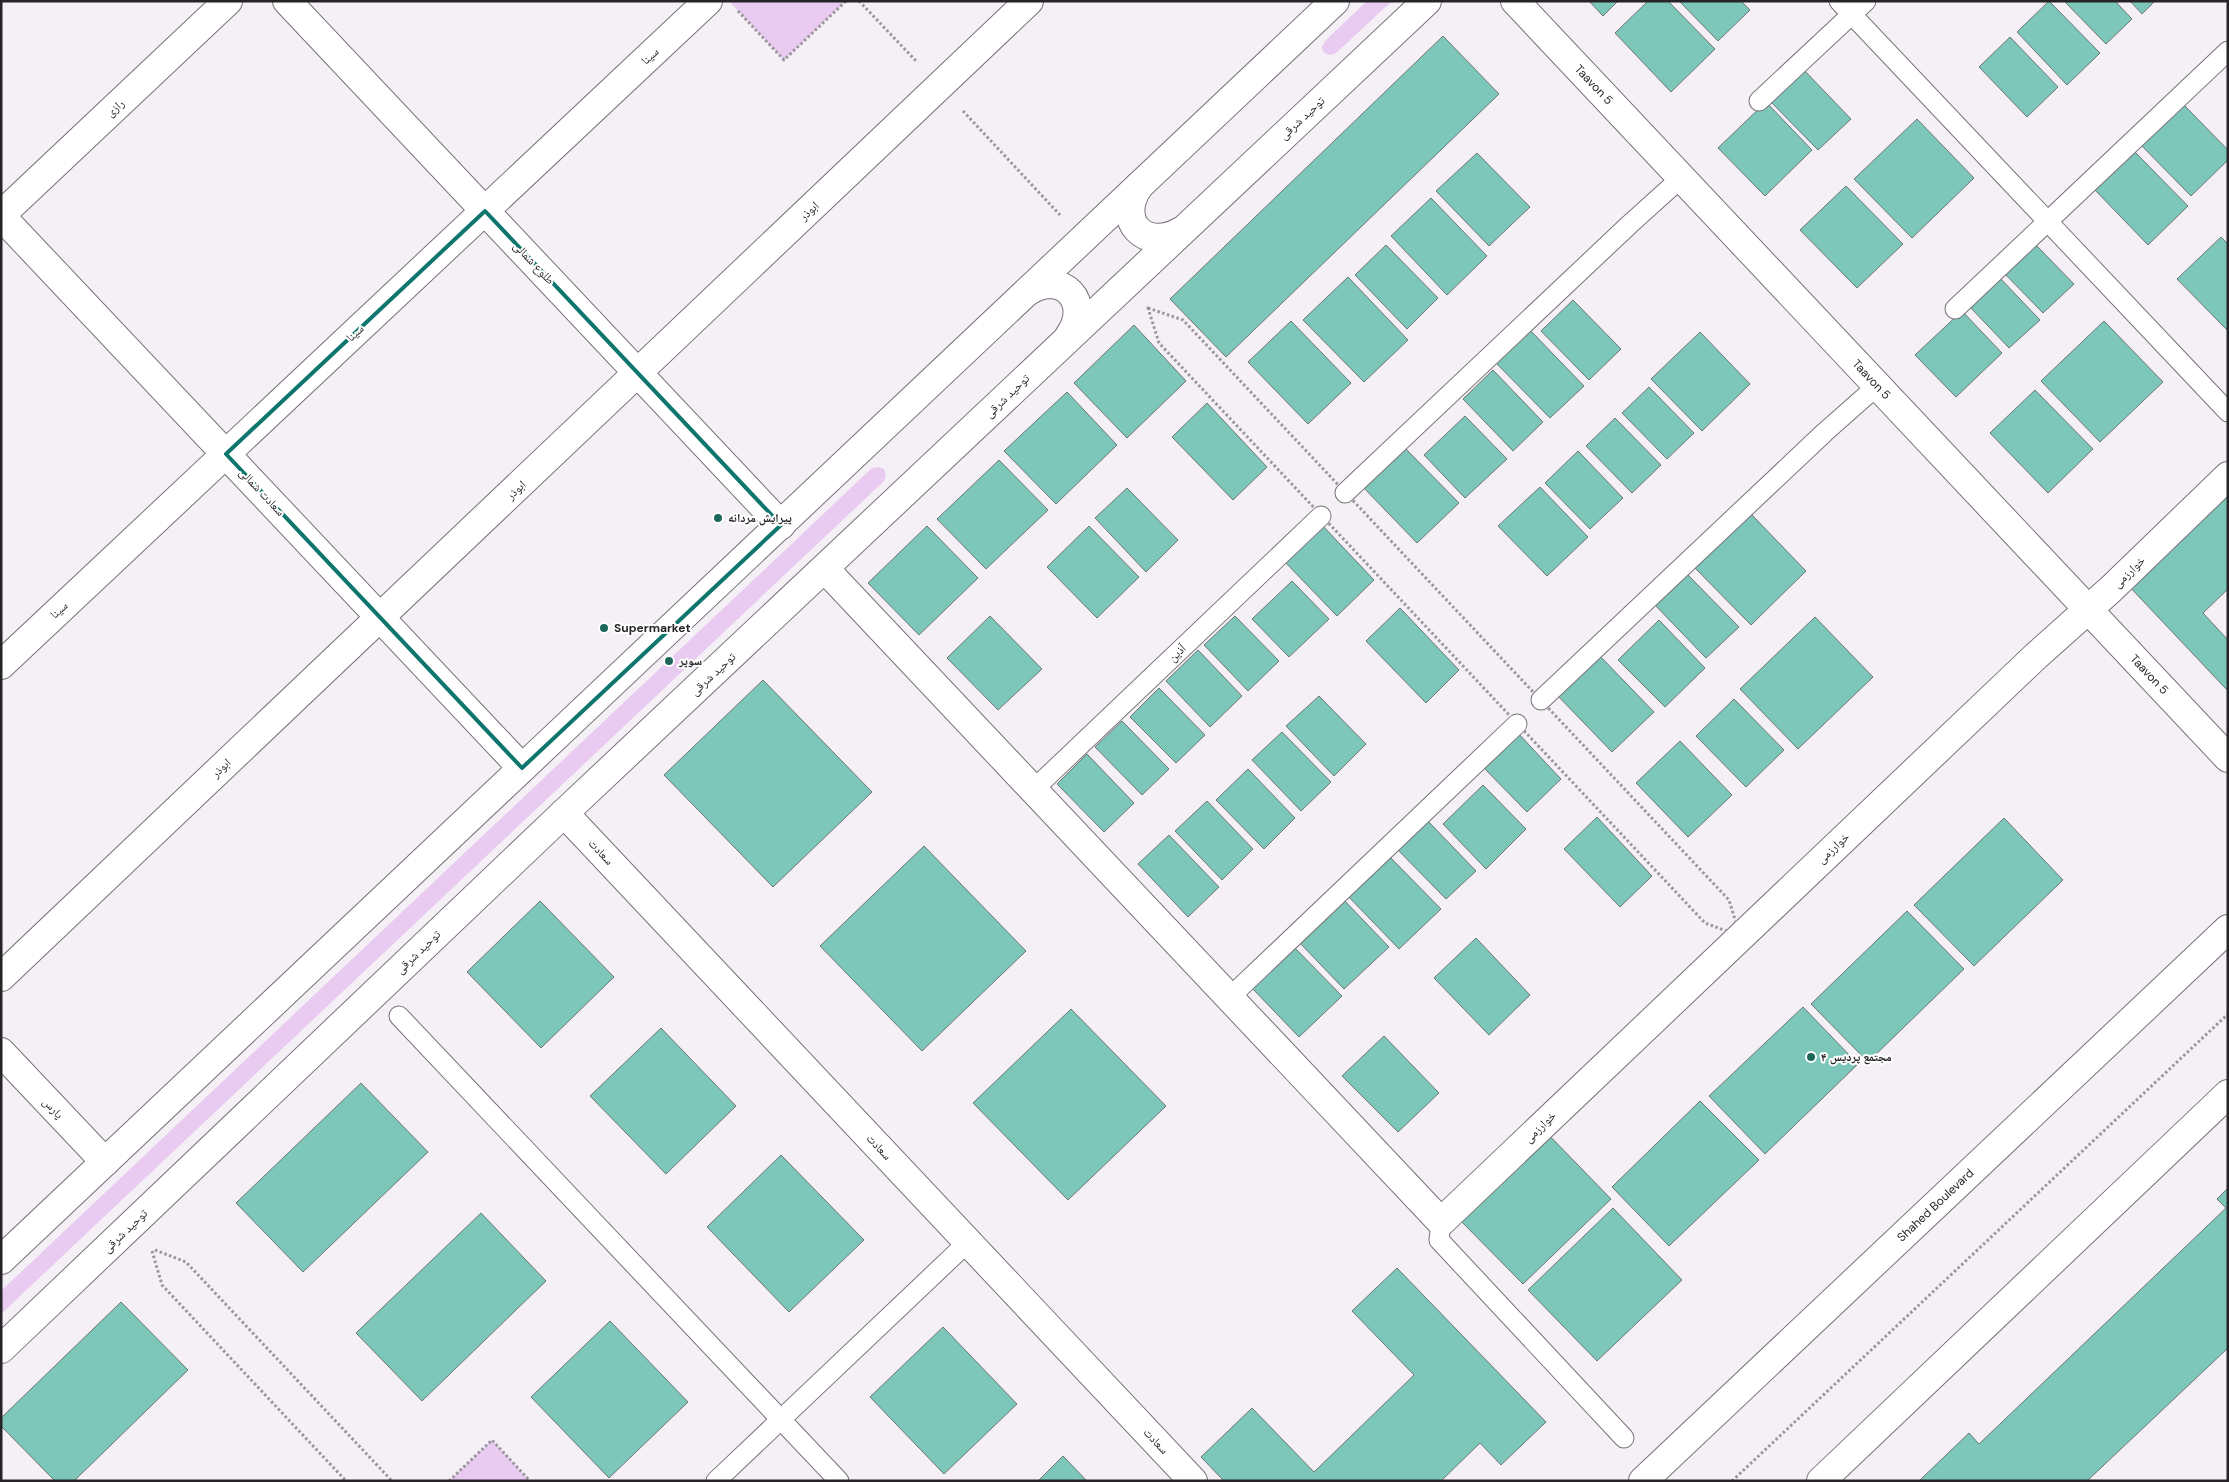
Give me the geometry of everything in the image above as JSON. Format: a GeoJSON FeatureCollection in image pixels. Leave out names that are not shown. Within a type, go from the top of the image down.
{"type":"FeatureCollection","features":[{"type":"Feature","properties":{"kind":"street","name":"رازی"},"geometry":{"type":"LineString","coordinates":[[1,215],[228,1]]}},
{"type":"Feature","properties":{"kind":"street","name":"طلوع شمالی"},"geometry":{"type":"LineString","coordinates":[[287,1],[781,525]]}},
{"type":"Feature","properties":{"kind":"street","name":"سینا"},"geometry":{"type":"LineString","coordinates":[[1,665],[708,1]]}},
{"type":"Feature","properties":{"kind":"street","name":"ابوذر"},"geometry":{"type":"LineString","coordinates":[[1,977],[1029,1]]}},
{"type":"Feature","properties":{"kind":"street"},"geometry":{"type":"LineString","coordinates":[[1,1260],[1334,1]]}},
{"type":"Feature","properties":{"kind":"street","name":"توحید شرقی"},"geometry":{"type":"LineString","coordinates":[[1,1349],[564,813],[1427,1]]}},
{"type":"Feature","properties":{"kind":"street","name":"Taavon 5"},"geometry":{"type":"LineString","coordinates":[[1515,1],[2228,758]]}},
{"type":"Feature","properties":{"kind":"street"},"geometry":{"type":"LineString","coordinates":[[1139,186],[1132,196],[1129,208],[1131,220],[1138,229],[1147,236],[1159,239],[1181,231]]}},
{"type":"Feature","properties":{"kind":"street","name":"سعادت شمالی"},"geometry":{"type":"LineString","coordinates":[[1,215],[522,768]]}},
{"type":"Feature","properties":{"kind":"street"},"geometry":{"type":"LineString","coordinates":[[1027,292],[1038,285],[1050,283],[1061,286],[1071,292],[1077,303],[1079,315],[1077,326],[1069,336]]}},
{"type":"Feature","properties":{"kind":"street","name":"خوارزمی"},"geometry":{"type":"LineString","coordinates":[[1440,1222],[2228,476]]}},
{"type":"Feature","properties":{"kind":"street"},"geometry":{"type":"LineString","coordinates":[[825,569],[1440,1222]]}},
{"type":"Feature","properties":{"kind":"street","name":"سعادت"},"geometry":{"type":"LineString","coordinates":[[564,813],[1193,1481]]}},
{"type":"Feature","properties":{"kind":"street","name":"Shahed Boulevard"},"geometry":{"type":"LineString","coordinates":[[1643,1481],[2228,929]]}},
{"type":"Feature","properties":{"kind":"street","name":"پارس"},"geometry":{"type":"LineString","coordinates":[[1,1052],[105,1162]]}},
{"type":"Feature","properties":{"kind":"street"},"geometry":{"type":"LineString","coordinates":[[1821,1481],[2228,1094]]}},
{"type":"Feature","properties":{"kind":"lane"},"geometry":{"type":"LineString","coordinates":[[1759,101],[1845,8],[1866,1]]}},
{"type":"Feature","properties":{"kind":"lane"},"geometry":{"type":"LineString","coordinates":[[1845,8],[2228,412]]}},
{"type":"Feature","properties":{"kind":"lane"},"geometry":{"type":"LineString","coordinates":[[1955,309],[2228,51]]}},
{"type":"Feature","properties":{"kind":"lane"},"geometry":{"type":"LineString","coordinates":[[1345,493],[1623,231],[1682,178]]}},
{"type":"Feature","properties":{"kind":"lane"},"geometry":{"type":"LineString","coordinates":[[1541,700],[1818,439],[1877,386]]}},
{"type":"Feature","properties":{"kind":"lane","name":"آذین"},"geometry":{"type":"LineString","coordinates":[[1033,790],[1321,516]]}},
{"type":"Feature","properties":{"kind":"lane"},"geometry":{"type":"LineString","coordinates":[[1229,998],[1517,724]]}},
{"type":"Feature","properties":{"kind":"lane"},"geometry":{"type":"LineString","coordinates":[[399,1016],[839,1481]]}},
{"type":"Feature","properties":{"kind":"lane"},"geometry":{"type":"LineString","coordinates":[[1440,1222],[1438,1240],[1624,1438]]}},
{"type":"Feature","properties":{"kind":"lane"},"geometry":{"type":"LineString","coordinates":[[716,1481],[968,1242]]}},
{"type":"Feature","properties":{"kind":"path"},"geometry":{"type":"LineString","coordinates":[[735,8],[784,60],[846,1]]}},
{"type":"Feature","properties":{"kind":"path"},"geometry":{"type":"LineString","coordinates":[[1148,308],[1184,320],[1729,900],[1740,936],[1705,923],[1517,724],[1159,343],[1148,308]]}},
{"type":"Feature","properties":{"kind":"path"},"geometry":{"type":"LineString","coordinates":[[1732,1481],[2228,1014]]}},
{"type":"Feature","properties":{"kind":"path"},"geometry":{"type":"LineString","coordinates":[[346,1481],[162,1285],[151,1249],[186,1262],[392,1481]]}},
{"type":"Feature","properties":{"kind":"path"},"geometry":{"type":"LineString","coordinates":[[449,1481],[492,1440],[530,1481]]}},
{"type":"Feature","properties":{"kind":"highlighted area"},"geometry":{"type":"Polygon","coordinates":[[[485,211],[781,525],[522,768],[226,454],[485,211]]]}},
{"type":"Feature","properties":{"kind":"shaded area"},"geometry":{"type":"Polygon","coordinates":[[[729,1],[846,1],[784,60],[729,1]]]}},
{"type":"Feature","properties":{"kind":"shaded area"},"geometry":{"type":"Polygon","coordinates":[[[1367,1],[1392,1],[1336,53],[1330,55],[1324,53],[1322,47],[1325,41],[1367,1]]]}},
{"type":"Feature","properties":{"kind":"shaded area"},"geometry":{"type":"Polygon","coordinates":[[[872,468],[884,469],[886,475],[884,481],[1,1314],[1,1291],[872,468]]]}},
{"type":"Feature","properties":{"kind":"shaded area"},"geometry":{"type":"Polygon","coordinates":[[[492,1440],[530,1481],[449,1481],[492,1440]]]}},
{"type":"Feature","properties":{"kind":"building"},"geometry":{"type":"Polygon","coordinates":[[[1589,1],[1618,1],[1603,16],[1589,1]]]}},
{"type":"Feature","properties":{"kind":"building"},"geometry":{"type":"Polygon","coordinates":[[[1648,1],[1668,1],[1715,49],[1671,92],[1615,33],[1648,1]]]}},
{"type":"Feature","properties":{"kind":"building"},"geometry":{"type":"Polygon","coordinates":[[[1679,1],[1741,1],[1750,10],[1718,41],[1679,1]]]}},
{"type":"Feature","properties":{"kind":"building"},"geometry":{"type":"Polygon","coordinates":[[[2049,1],[2100,53],[2067,85],[2017,32],[2049,1]]]}},
{"type":"Feature","properties":{"kind":"building"},"geometry":{"type":"Polygon","coordinates":[[[2064,1],[2115,1],[2132,19],[2106,44],[2064,1]]]}},
{"type":"Feature","properties":{"kind":"building"},"geometry":{"type":"Polygon","coordinates":[[[2130,1],[2155,1],[2142,14],[2130,1]]]}},
{"type":"Feature","properties":{"kind":"building"},"geometry":{"type":"Polygon","coordinates":[[[1443,36],[1499,94],[1226,357],[1170,299],[1443,36]]]}},
{"type":"Feature","properties":{"kind":"building"},"geometry":{"type":"Polygon","coordinates":[[[2010,37],[2058,87],[2027,117],[1979,67],[2010,37]]]}},
{"type":"Feature","properties":{"kind":"building"},"geometry":{"type":"Polygon","coordinates":[[[1802,68],[1851,119],[1818,150],[1769,100],[1802,68]]]}},
{"type":"Feature","properties":{"kind":"building"},"geometry":{"type":"Polygon","coordinates":[[[1766,102],[1812,150],[1765,196],[1718,148],[1766,102]]]}},
{"type":"Feature","properties":{"kind":"building"},"geometry":{"type":"Polygon","coordinates":[[[2182,103],[2228,150],[2228,160],[2191,196],[2140,144],[2182,103]]]}},
{"type":"Feature","properties":{"kind":"building"},"geometry":{"type":"Polygon","coordinates":[[[1917,119],[1974,178],[1912,238],[1854,179],[1917,119]]]}},
{"type":"Feature","properties":{"kind":"building"},"geometry":{"type":"Polygon","coordinates":[[[2134,151],[2188,206],[2148,245],[2094,189],[2134,151]]]}},
{"type":"Feature","properties":{"kind":"building"},"geometry":{"type":"Polygon","coordinates":[[[1477,153],[1530,207],[1489,246],[1436,191],[1477,153]]]}},
{"type":"Feature","properties":{"kind":"building"},"geometry":{"type":"Polygon","coordinates":[[[1846,186],[1903,244],[1857,288],[1800,230],[1846,186]]]}},
{"type":"Feature","properties":{"kind":"building"},"geometry":{"type":"Polygon","coordinates":[[[1431,198],[1487,256],[1447,295],[1391,236],[1431,198]]]}},
{"type":"Feature","properties":{"kind":"building"},"geometry":{"type":"Polygon","coordinates":[[[2221,237],[2228,244],[2228,331],[2177,279],[2221,237]]]}},
{"type":"Feature","properties":{"kind":"building"},"geometry":{"type":"Polygon","coordinates":[[[2034,243],[2074,284],[2043,313],[2003,272],[2034,243]]]}},
{"type":"Feature","properties":{"kind":"building"},"geometry":{"type":"Polygon","coordinates":[[[1386,245],[1438,298],[1407,329],[1355,275],[1386,245]]]}},
{"type":"Feature","properties":{"kind":"building"},"geometry":{"type":"Polygon","coordinates":[[[1998,276],[2040,320],[2009,348],[1968,305],[1998,276]]]}},
{"type":"Feature","properties":{"kind":"building"},"geometry":{"type":"Polygon","coordinates":[[[1348,277],[1408,340],[1364,382],[1303,320],[1348,277]]]}},
{"type":"Feature","properties":{"kind":"building"},"geometry":{"type":"Polygon","coordinates":[[[1573,300],[1621,349],[1589,380],[1541,331],[1573,300]]]}},
{"type":"Feature","properties":{"kind":"building"},"geometry":{"type":"Polygon","coordinates":[[[1962,311],[2002,353],[1956,397],[1915,355],[1962,311]]]}},
{"type":"Feature","properties":{"kind":"building"},"geometry":{"type":"Polygon","coordinates":[[[1291,321],[1351,383],[1308,424],[1248,362],[1291,321]]]}},
{"type":"Feature","properties":{"kind":"building"},"geometry":{"type":"Polygon","coordinates":[[[2104,321],[2163,382],[2100,442],[2041,381],[2104,321]]]}},
{"type":"Feature","properties":{"kind":"building"},"geometry":{"type":"Polygon","coordinates":[[[1134,325],[1186,381],[1127,438],[1074,383],[1134,325]]]}},
{"type":"Feature","properties":{"kind":"building"},"geometry":{"type":"Polygon","coordinates":[[[1529,329],[1584,386],[1550,418],[1495,362],[1529,329]]]}},
{"type":"Feature","properties":{"kind":"building"},"geometry":{"type":"Polygon","coordinates":[[[1700,332],[1750,384],[1702,431],[1651,379],[1700,332]]]}},
{"type":"Feature","properties":{"kind":"building"},"geometry":{"type":"Polygon","coordinates":[[[1493,370],[1543,422],[1513,451],[1463,399],[1493,370]]]}},
{"type":"Feature","properties":{"kind":"building"},"geometry":{"type":"Polygon","coordinates":[[[1649,387],[1694,433],[1667,459],[1622,413],[1649,387]]]}},
{"type":"Feature","properties":{"kind":"building"},"geometry":{"type":"Polygon","coordinates":[[[2035,390],[2093,449],[2048,493],[1990,433],[2035,390]]]}},
{"type":"Feature","properties":{"kind":"building"},"geometry":{"type":"Polygon","coordinates":[[[1067,392],[1117,445],[1056,504],[1004,451],[1067,392]]]}},
{"type":"Feature","properties":{"kind":"building"},"geometry":{"type":"Polygon","coordinates":[[[1207,403],[1267,467],[1233,500],[1172,437],[1207,403]]]}},
{"type":"Feature","properties":{"kind":"building"},"geometry":{"type":"Polygon","coordinates":[[[1465,416],[1507,459],[1465,498],[1424,455],[1465,416]]]}},
{"type":"Feature","properties":{"kind":"building"},"geometry":{"type":"Polygon","coordinates":[[[1615,418],[1661,465],[1632,493],[1586,446],[1615,418]]]}},
{"type":"Feature","properties":{"kind":"building"},"geometry":{"type":"Polygon","coordinates":[[[1403,446],[1459,503],[1417,543],[1361,485],[1403,446]]]}},
{"type":"Feature","properties":{"kind":"building"},"geometry":{"type":"Polygon","coordinates":[[[1578,451],[1623,498],[1590,529],[1545,483],[1578,451]]]}},
{"type":"Feature","properties":{"kind":"building"},"geometry":{"type":"Polygon","coordinates":[[[999,460],[1048,510],[986,569],[937,519],[999,460]]]}},
{"type":"Feature","properties":{"kind":"building"},"geometry":{"type":"Polygon","coordinates":[[[1540,487],[1588,537],[1547,576],[1498,526],[1540,487]]]}},
{"type":"Feature","properties":{"kind":"building"},"geometry":{"type":"Polygon","coordinates":[[[1127,488],[1178,540],[1146,572],[1095,518],[1127,488]]]}},
{"type":"Feature","properties":{"kind":"building"},"geometry":{"type":"Polygon","coordinates":[[[2228,489],[2228,589],[2203,613],[2228,640],[2228,691],[2126,583],[2228,489]]]}},
{"type":"Feature","properties":{"kind":"building"},"geometry":{"type":"Polygon","coordinates":[[[1751,514],[1806,571],[1751,625],[1695,568],[1751,514]]]}},
{"type":"Feature","properties":{"kind":"building"},"geometry":{"type":"Polygon","coordinates":[[[1321,524],[1374,580],[1337,616],[1283,560],[1321,524]]]}},
{"type":"Feature","properties":{"kind":"building"},"geometry":{"type":"Polygon","coordinates":[[[927,526],[978,578],[919,635],[868,583],[927,526]]]}},
{"type":"Feature","properties":{"kind":"building"},"geometry":{"type":"Polygon","coordinates":[[[1089,526],[1139,577],[1097,618],[1047,567],[1089,526]]]}},
{"type":"Feature","properties":{"kind":"building"},"geometry":{"type":"Polygon","coordinates":[[[1686,573],[1739,627],[1706,658],[1654,604],[1686,573]]]}},
{"type":"Feature","properties":{"kind":"building"},"geometry":{"type":"Polygon","coordinates":[[[1292,581],[1329,619],[1289,657],[1252,619],[1292,581]]]}},
{"type":"Feature","properties":{"kind":"building"},"geometry":{"type":"Polygon","coordinates":[[[1400,608],[1459,670],[1426,703],[1366,641],[1400,608]]]}},
{"type":"Feature","properties":{"kind":"building"},"geometry":{"type":"Polygon","coordinates":[[[990,616],[1042,669],[998,710],[947,658],[990,616]]]}},
{"type":"Feature","properties":{"kind":"building"},"geometry":{"type":"Polygon","coordinates":[[[1235,616],[1279,661],[1248,691],[1204,645],[1235,616]]]}},
{"type":"Feature","properties":{"kind":"building"},"geometry":{"type":"Polygon","coordinates":[[[1815,617],[1873,677],[1798,749],[1740,689],[1815,617]]]}},
{"type":"Feature","properties":{"kind":"building"},"geometry":{"type":"Polygon","coordinates":[[[1659,620],[1705,668],[1665,707],[1618,660],[1659,620]]]}},
{"type":"Feature","properties":{"kind":"building"},"geometry":{"type":"Polygon","coordinates":[[[1198,650],[1242,696],[1210,727],[1166,681],[1198,650]]]}},
{"type":"Feature","properties":{"kind":"building"},"geometry":{"type":"Polygon","coordinates":[[[1598,654],[1654,712],[1612,752],[1556,694],[1598,654]]]}},
{"type":"Feature","properties":{"kind":"building"},"geometry":{"type":"Polygon","coordinates":[[[763,680],[872,792],[773,887],[664,775],[763,680]]]}},
{"type":"Feature","properties":{"kind":"building"},"geometry":{"type":"Polygon","coordinates":[[[1159,688],[1205,735],[1176,763],[1130,717],[1159,688]]]}},
{"type":"Feature","properties":{"kind":"building"},"geometry":{"type":"Polygon","coordinates":[[[1319,696],[1366,744],[1334,776],[1286,726],[1319,696]]]}},
{"type":"Feature","properties":{"kind":"building"},"geometry":{"type":"Polygon","coordinates":[[[1734,699],[1784,750],[1746,787],[1696,736],[1734,699]]]}},
{"type":"Feature","properties":{"kind":"building"},"geometry":{"type":"Polygon","coordinates":[[[1122,721],[1169,769],[1142,795],[1095,747],[1122,721]]]}},
{"type":"Feature","properties":{"kind":"building"},"geometry":{"type":"Polygon","coordinates":[[[1282,732],[1331,782],[1301,811],[1252,760],[1282,732]]]}},
{"type":"Feature","properties":{"kind":"building"},"geometry":{"type":"Polygon","coordinates":[[[1517,732],[1561,779],[1527,812],[1481,765],[1517,732]]]}},
{"type":"Feature","properties":{"kind":"building"},"geometry":{"type":"Polygon","coordinates":[[[1680,741],[1732,795],[1688,837],[1636,783],[1680,741]]]}},
{"type":"Feature","properties":{"kind":"building"},"geometry":{"type":"Polygon","coordinates":[[[1087,754],[1134,803],[1104,832],[1057,784],[1087,754]]]}},
{"type":"Feature","properties":{"kind":"building"},"geometry":{"type":"Polygon","coordinates":[[[1248,769],[1295,818],[1264,849],[1216,800],[1248,769]]]}},
{"type":"Feature","properties":{"kind":"building"},"geometry":{"type":"Polygon","coordinates":[[[1483,785],[1526,829],[1486,869],[1443,824],[1483,785]]]}},
{"type":"Feature","properties":{"kind":"building"},"geometry":{"type":"Polygon","coordinates":[[[1207,801],[1253,849],[1222,880],[1175,831],[1207,801]]]}},
{"type":"Feature","properties":{"kind":"building"},"geometry":{"type":"Polygon","coordinates":[[[1597,817],[1652,876],[1620,907],[1564,849],[1597,817]]]}},
{"type":"Feature","properties":{"kind":"building"},"geometry":{"type":"Polygon","coordinates":[[[1425,818],[1476,871],[1446,899],[1395,847],[1425,818]]]}},
{"type":"Feature","properties":{"kind":"building"},"geometry":{"type":"Polygon","coordinates":[[[2004,818],[2063,880],[1974,966],[1914,905],[2004,818]]]}},
{"type":"Feature","properties":{"kind":"building"},"geometry":{"type":"Polygon","coordinates":[[[1169,835],[1219,887],[1188,917],[1138,864],[1169,835]]]}},
{"type":"Feature","properties":{"kind":"building"},"geometry":{"type":"Polygon","coordinates":[[[924,846],[1026,951],[922,1051],[820,946],[924,846]]]}},
{"type":"Feature","properties":{"kind":"building"},"geometry":{"type":"Polygon","coordinates":[[[1387,854],[1441,909],[1399,949],[1345,893],[1387,854]]]}},
{"type":"Feature","properties":{"kind":"building"},"geometry":{"type":"Polygon","coordinates":[[[1341,897],[1389,947],[1344,989],[1297,940],[1341,897]]]}},
{"type":"Feature","properties":{"kind":"building"},"geometry":{"type":"Polygon","coordinates":[[[540,901],[614,977],[541,1048],[467,972],[540,901]]]}},
{"type":"Feature","properties":{"kind":"building"},"geometry":{"type":"Polygon","coordinates":[[[1907,911],[1964,969],[1868,1062],[1811,1004],[1907,911]]]}},
{"type":"Feature","properties":{"kind":"building"},"geometry":{"type":"Polygon","coordinates":[[[1476,938],[1530,995],[1489,1035],[1434,978],[1476,938]]]}},
{"type":"Feature","properties":{"kind":"building"},"geometry":{"type":"Polygon","coordinates":[[[1292,945],[1342,996],[1299,1037],[1250,986],[1292,945]]]}},
{"type":"Feature","properties":{"kind":"building"},"geometry":{"type":"Polygon","coordinates":[[[1803,1007],[1858,1064],[1765,1154],[1709,1096],[1803,1007]]]}},
{"type":"Feature","properties":{"kind":"building"},"geometry":{"type":"Polygon","coordinates":[[[1071,1009],[1166,1106],[1068,1200],[973,1103],[1071,1009]]]}},
{"type":"Feature","properties":{"kind":"building"},"geometry":{"type":"Polygon","coordinates":[[[661,1028],[736,1106],[666,1174],[590,1096],[661,1028]]]}},
{"type":"Feature","properties":{"kind":"building"},"geometry":{"type":"Polygon","coordinates":[[[1384,1036],[1439,1093],[1398,1132],[1342,1076],[1384,1036]]]}},
{"type":"Feature","properties":{"kind":"building"},"geometry":{"type":"Polygon","coordinates":[[[361,1083],[428,1152],[303,1272],[236,1203],[361,1083]]]}},
{"type":"Feature","properties":{"kind":"building"},"geometry":{"type":"Polygon","coordinates":[[[1700,1101],[1759,1160],[1669,1246],[1612,1187],[1700,1101]]]}},
{"type":"Feature","properties":{"kind":"building"},"geometry":{"type":"Polygon","coordinates":[[[1544,1130],[1611,1199],[1523,1284],[1455,1215],[1544,1130]]]}},
{"type":"Feature","properties":{"kind":"building"},"geometry":{"type":"Polygon","coordinates":[[[781,1155],[864,1240],[789,1312],[707,1227],[781,1155]]]}},
{"type":"Feature","properties":{"kind":"building"},"geometry":{"type":"Polygon","coordinates":[[[2228,1188],[2228,1348],[2087,1481],[1919,1481],[1969,1433],[1979,1444],[2226,1208],[2217,1199],[2228,1188]]]}},
{"type":"Feature","properties":{"kind":"building"},"geometry":{"type":"Polygon","coordinates":[[[1613,1208],[1682,1280],[1597,1361],[1528,1290],[1613,1208]]]}},
{"type":"Feature","properties":{"kind":"building"},"geometry":{"type":"Polygon","coordinates":[[[481,1213],[546,1281],[422,1401],[356,1333],[481,1213]]]}},
{"type":"Feature","properties":{"kind":"building"},"geometry":{"type":"Polygon","coordinates":[[[1397,1268],[1546,1422],[1501,1465],[1480,1443],[1441,1481],[1224,1481],[1201,1457],[1252,1408],[1314,1472],[1414,1375],[1352,1311],[1397,1268]]]}},
{"type":"Feature","properties":{"kind":"building"},"geometry":{"type":"Polygon","coordinates":[[[121,1302],[188,1370],[74,1481],[55,1481],[1,1426],[1,1418],[121,1302]]]}},
{"type":"Feature","properties":{"kind":"building"},"geometry":{"type":"Polygon","coordinates":[[[610,1321],[688,1402],[609,1478],[531,1397],[610,1321]]]}},
{"type":"Feature","properties":{"kind":"building"},"geometry":{"type":"Polygon","coordinates":[[[943,1327],[1017,1404],[944,1474],[870,1397],[943,1327]]]}},
{"type":"Feature","properties":{"kind":"building"},"geometry":{"type":"Polygon","coordinates":[[[1063,1456],[1087,1481],[1038,1481],[1063,1456]]]}},
{"type":"Feature","properties":{"kind":"place","name":"پیرایش مردانه"},"geometry":{"type":"Point","coordinates":[718,518]}},
{"type":"Feature","properties":{"kind":"place","name":"Supermarket"},"geometry":{"type":"Point","coordinates":[604,628]}},
{"type":"Feature","properties":{"kind":"place","name":"سوپر"},"geometry":{"type":"Point","coordinates":[669,661]}},
{"type":"Feature","properties":{"kind":"place","name":"مجتمع پردیس ۴"},"geometry":{"type":"Point","coordinates":[1811,1057]}}]}
